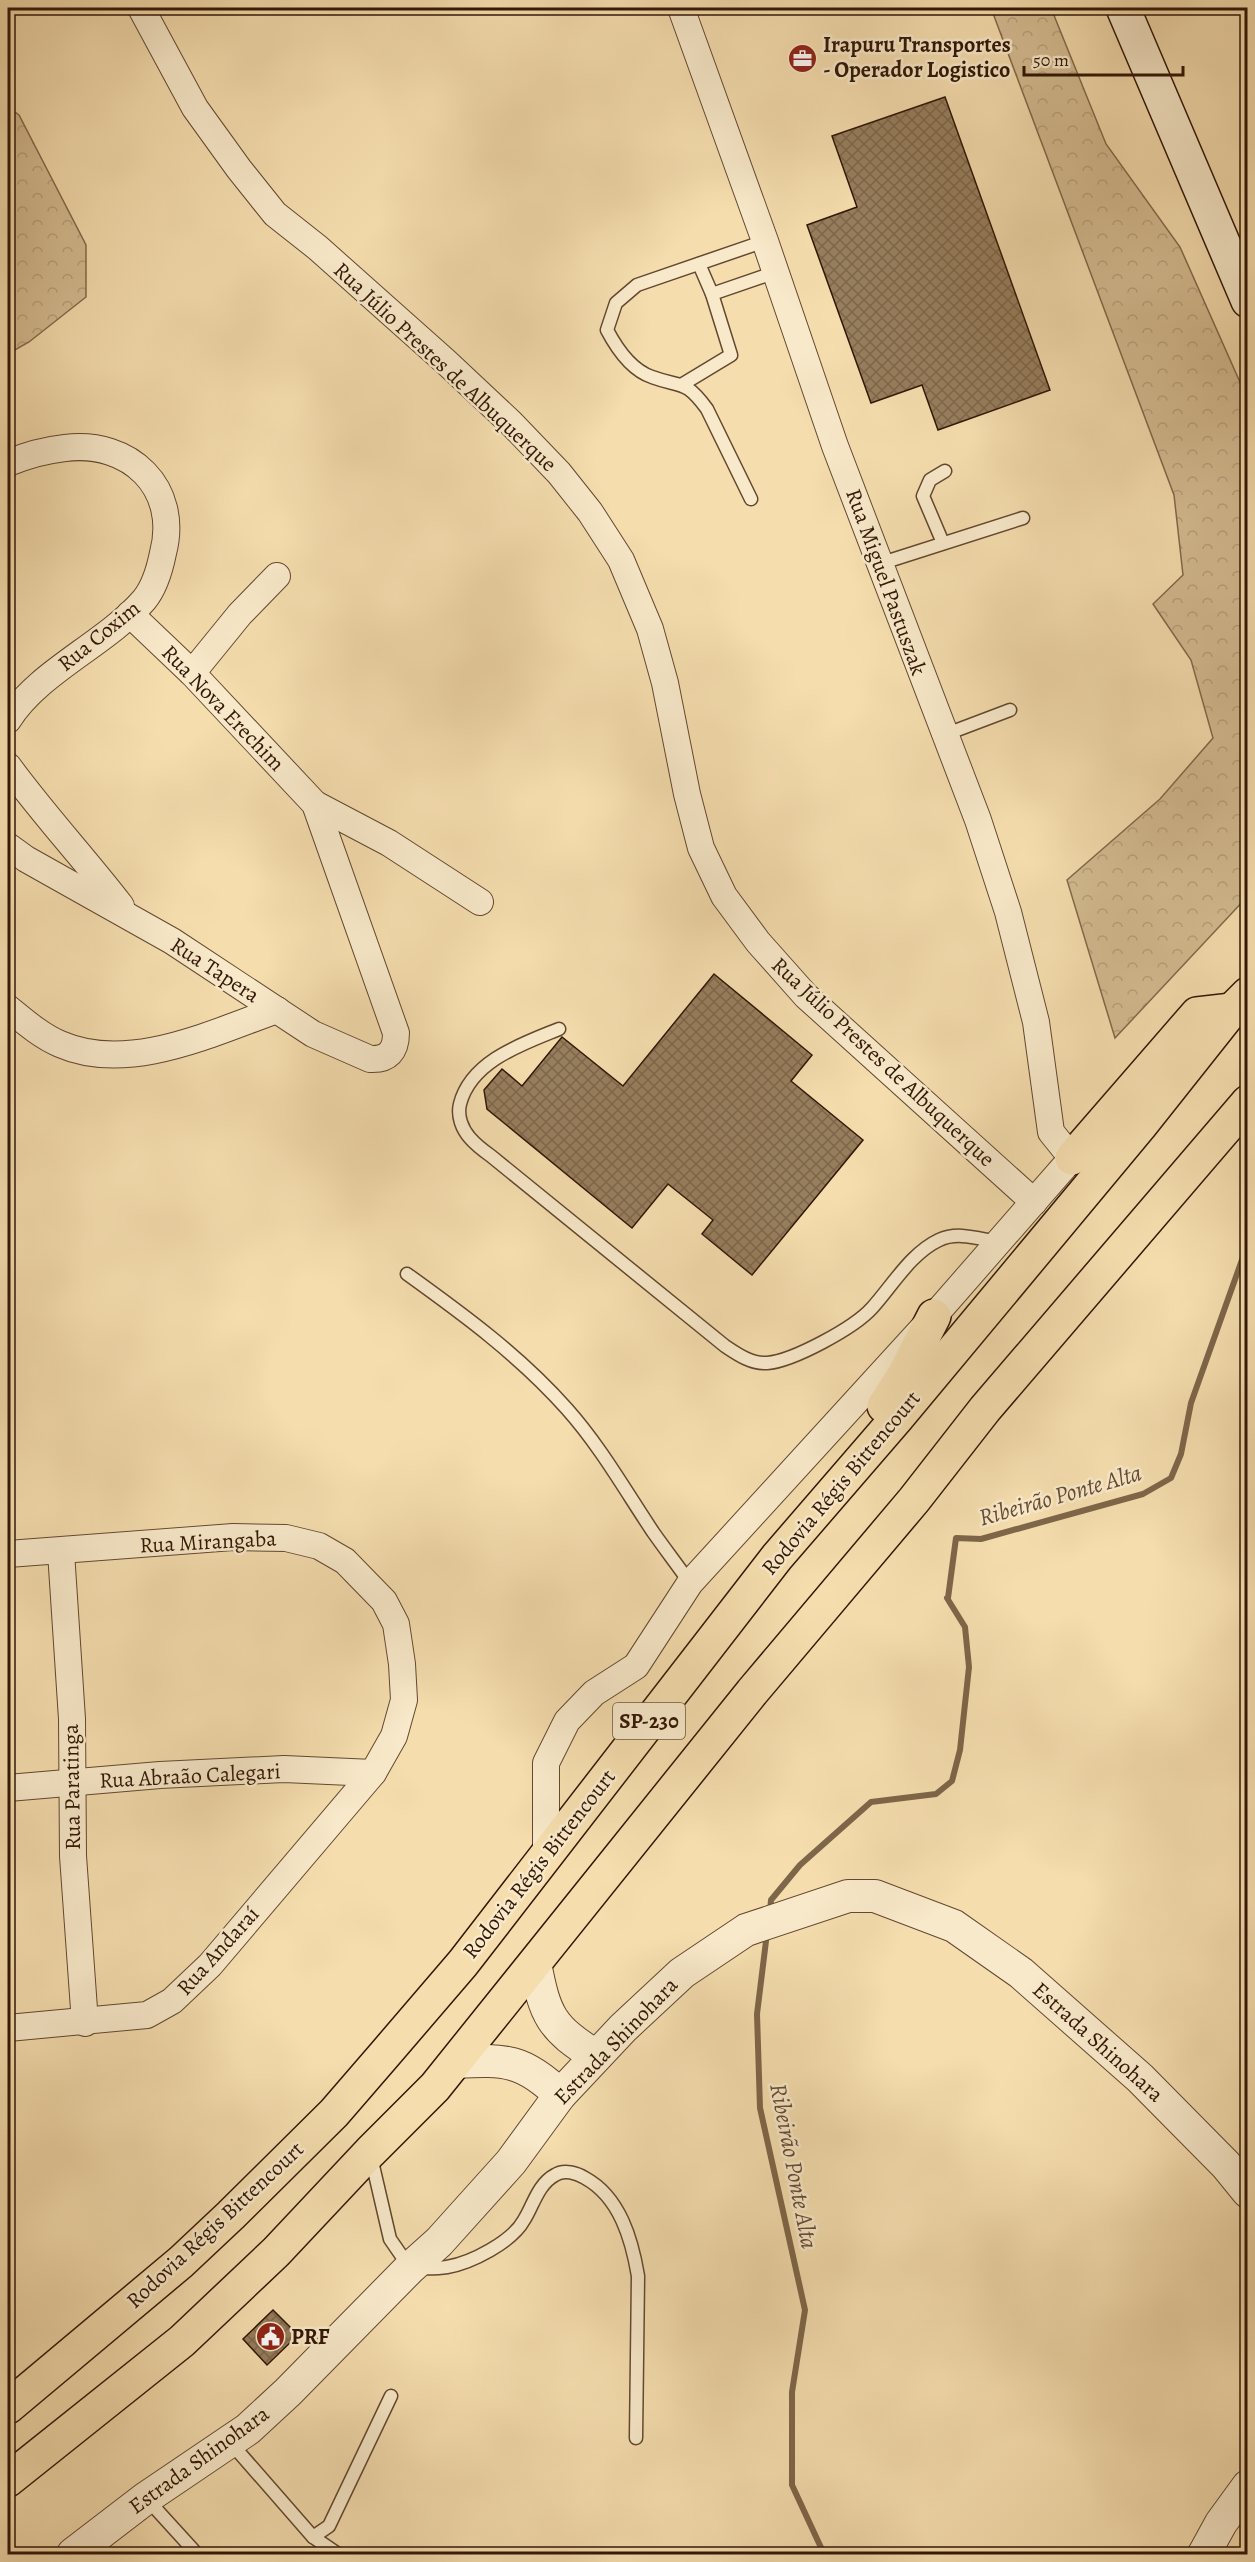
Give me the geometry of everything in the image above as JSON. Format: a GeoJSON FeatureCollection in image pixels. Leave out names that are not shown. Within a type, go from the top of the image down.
{"type":"FeatureCollection","features":[{"type":"Feature","properties":{"kind":"highway"},"geometry":{"type":"LineString","coordinates":[[1072,1158],[1197,1014],[1240,1002]]}},
{"type":"Feature","properties":{"kind":"highway","name":"Rodovia Régis Bittencourt"},"geometry":{"type":"LineString","coordinates":[[15,2397],[181,2262],[326,2121],[463,1963],[777,1557],[897,1418],[1240,1002]]}},
{"type":"Feature","properties":{"kind":"highway","name":"SP-230"},"geometry":{"type":"LineString","coordinates":[[8,2480],[182,2341],[276,2253],[457,2062],[766,1675],[914,1500],[985,1410],[1248,1102]]}},
{"type":"Feature","properties":{"kind":"highway"},"geometry":{"type":"LineString","coordinates":[[777,1557],[808,1508],[879,1415],[904,1375],[934,1316]]}},
{"type":"Feature","properties":{"kind":"main road"},"geometry":{"type":"LineString","coordinates":[[1124,8],[1248,302]]}},
{"type":"Feature","properties":{"kind":"street","name":"Rua Júlio Prestes de Albuquerque"},"geometry":{"type":"LineString","coordinates":[[141,8],[195,108],[239,169],[276,214],[318,248],[511,423],[559,473],[590,512],[621,560],[650,629],[665,683],[687,794],[701,848],[724,896],[758,942],[806,996],[1034,1202]]}},
{"type":"Feature","properties":{"kind":"street","name":"Rua Miguel Pastuszak"},"geometry":{"type":"LineString","coordinates":[[681,8],[776,272],[835,446],[978,820],[1008,912],[1036,1022],[1051,1132],[1072,1158]]}},
{"type":"Feature","properties":{"kind":"street","name":"Rua Coxim"},"geometry":{"type":"LineString","coordinates":[[8,463],[65,448],[83,447],[112,452],[133,462],[148,474],[162,498],[168,530],[158,573],[146,598],[95,643],[51,675],[13,711],[8,720]]}},
{"type":"Feature","properties":{"kind":"street"},"geometry":{"type":"LineString","coordinates":[[192,673],[240,614],[277,576]]}},
{"type":"Feature","properties":{"kind":"street","name":"Rua Nova Erechim"},"geometry":{"type":"LineString","coordinates":[[130,614],[192,673],[315,804],[389,843],[480,902]]}},
{"type":"Feature","properties":{"kind":"street"},"geometry":{"type":"LineString","coordinates":[[8,766],[45,816],[86,861],[129,916]]}},
{"type":"Feature","properties":{"kind":"street","name":"Rua Nova Erechim"},"geometry":{"type":"LineString","coordinates":[[315,804],[389,1015]]}},
{"type":"Feature","properties":{"kind":"street","name":"Rua Tapera"},"geometry":{"type":"LineString","coordinates":[[8,846],[26,860],[129,916],[313,1034],[340,1047],[370,1059],[381,1060],[387,1057],[396,1041],[389,1015]]}},
{"type":"Feature","properties":{"kind":"street"},"geometry":{"type":"LineString","coordinates":[[8,1008],[59,1044],[96,1054],[170,1048],[277,1010]]}},
{"type":"Feature","properties":{"kind":"street"},"geometry":{"type":"LineString","coordinates":[[546,1856],[546,1763],[567,1721],[594,1694],[636,1666],[690,1583],[934,1316],[1072,1158]]}},
{"type":"Feature","properties":{"kind":"street","name":"Rua Mirangaba"},"geometry":{"type":"LineString","coordinates":[[8,1554],[61,1552],[233,1537],[286,1538],[319,1546],[345,1561],[384,1600],[396,1624],[402,1664],[404,1700],[397,1727],[373,1773]]}},
{"type":"Feature","properties":{"kind":"street","name":"Rua Paratinga"},"geometry":{"type":"LineString","coordinates":[[61,1552],[72,1719],[73,1856],[85,2023]]}},
{"type":"Feature","properties":{"kind":"street","name":"Rua Abraão Calegari"},"geometry":{"type":"LineString","coordinates":[[8,1788],[160,1775],[284,1769],[373,1773]]}},
{"type":"Feature","properties":{"kind":"street","name":"Rua Andaraí"},"geometry":{"type":"LineString","coordinates":[[8,2028],[85,2023],[147,2015],[172,2001],[191,1985],[373,1773]]}},
{"type":"Feature","properties":{"kind":"street","name":"Estrada Shinohara"},"geometry":{"type":"LineString","coordinates":[[73,2554],[146,2498],[248,2429],[288,2392],[410,2268],[439,2242],[511,2162],[561,2095],[596,2056],[681,1973],[726,1941],[746,1930],[848,1896],[875,1896],[954,1926],[1021,1973],[1140,2078],[1226,2165],[1248,2192]]}},
{"type":"Feature","properties":{"kind":"street"},"geometry":{"type":"LineString","coordinates":[[536,1963],[542,1998],[554,2025],[567,2038],[596,2056]]}},
{"type":"Feature","properties":{"kind":"street"},"geometry":{"type":"LineString","coordinates":[[457,2062],[495,2060],[520,2065],[543,2079],[561,2095]]}},
{"type":"Feature","properties":{"kind":"street"},"geometry":{"type":"LineString","coordinates":[[1204,2554],[1221,2523],[1248,2486]]}},
{"type":"Feature","properties":{"kind":"lane"},"geometry":{"type":"LineString","coordinates":[[751,499],[707,409],[699,398],[683,384],[651,377],[635,368],[617,349],[607,330],[616,303],[637,285],[765,241]]}},
{"type":"Feature","properties":{"kind":"lane"},"geometry":{"type":"LineString","coordinates":[[683,384],[731,355],[712,294],[699,264]]}},
{"type":"Feature","properties":{"kind":"lane"},"geometry":{"type":"LineString","coordinates":[[712,294],[776,272]]}},
{"type":"Feature","properties":{"kind":"lane"},"geometry":{"type":"LineString","coordinates":[[943,543],[923,496],[930,480],[945,471]]}},
{"type":"Feature","properties":{"kind":"lane"},"geometry":{"type":"LineString","coordinates":[[879,564],[1023,518]]}},
{"type":"Feature","properties":{"kind":"lane"},"geometry":{"type":"LineString","coordinates":[[944,735],[1010,710]]}},
{"type":"Feature","properties":{"kind":"lane"},"geometry":{"type":"LineString","coordinates":[[559,1029],[508,1052],[472,1076],[463,1093],[459,1110],[462,1127],[470,1139],[717,1340],[746,1359],[765,1363],[787,1358],[849,1328],[871,1310],[923,1250],[940,1239],[960,1235],[998,1242]]}},
{"type":"Feature","properties":{"kind":"lane"},"geometry":{"type":"LineString","coordinates":[[407,1274],[496,1340],[568,1410],[597,1447],[690,1583]]}},
{"type":"Feature","properties":{"kind":"lane"},"geometry":{"type":"LineString","coordinates":[[370,2152],[390,2239],[410,2268],[447,2267],[476,2257],[503,2242],[523,2222],[537,2195],[555,2174],[567,2172],[578,2174],[594,2182],[609,2199],[624,2223],[633,2250],[638,2276],[636,2438]]}},
{"type":"Feature","properties":{"kind":"lane"},"geometry":{"type":"LineString","coordinates":[[313,2537],[329,2526],[392,2396]]}},
{"type":"Feature","properties":{"kind":"lane"},"geometry":{"type":"LineString","coordinates":[[229,2442],[313,2537],[338,2554]]}},
{"type":"Feature","properties":{"kind":"lane"},"geometry":{"type":"LineString","coordinates":[[146,2498],[197,2554]]}},
{"type":"Feature","properties":{"kind":"green space"},"geometry":{"type":"Polygon","coordinates":[[[991,8],[1051,8],[1106,144],[1180,247],[1247,398],[1247,897],[1115,1038],[1067,880],[1160,799],[1213,738],[1191,660],[1153,604],[1183,575],[1174,495],[991,8]]]}},
{"type":"Feature","properties":{"kind":"green space"},"geometry":{"type":"Polygon","coordinates":[[[8,107],[19,115],[86,245],[86,297],[29,342],[8,354],[8,107]]]}},
{"type":"Feature","properties":{"kind":"building"},"geometry":{"type":"Polygon","coordinates":[[[945,97],[1050,390],[938,430],[922,385],[871,403],[807,225],[857,207],[832,136],[945,97]]]}},
{"type":"Feature","properties":{"kind":"building"},"geometry":{"type":"Polygon","coordinates":[[[714,974],[812,1055],[791,1081],[863,1140],[752,1275],[702,1234],[713,1220],[668,1184],[632,1228],[487,1109],[484,1090],[502,1069],[522,1086],[562,1037],[623,1086],[714,974]]]}},
{"type":"Feature","properties":{"kind":"building","name":"PRF"},"geometry":{"type":"Polygon","coordinates":[[[273,2310],[298,2335],[267,2365],[243,2339],[273,2310]]]}},
{"type":"Feature","properties":{"kind":"waterway","name":"Ribeirão Ponte Alta"},"geometry":{"type":"LineString","coordinates":[[770,1911],[771,1900],[800,1865],[871,1802],[936,1794],[952,1781],[960,1750],[969,1667],[965,1627],[947,1598],[956,1538],[981,1539],[1143,1494],[1171,1478],[1181,1454],[1191,1403],[1248,1243]]}},
{"type":"Feature","properties":{"kind":"waterway","name":"Ribeirão Ponte Alta"},"geometry":{"type":"LineString","coordinates":[[767,1933],[757,2014],[760,2108],[805,2310],[792,2392],[792,2485],[824,2554]]}},
{"type":"Feature","properties":{"kind":"place","name":"Irapuru Transportes - Operador Logistico"},"geometry":{"type":"Point","coordinates":[802,58]}},
{"type":"Feature","properties":{"kind":"place","name":"PRF"},"geometry":{"type":"Point","coordinates":[270,2337]}}]}
